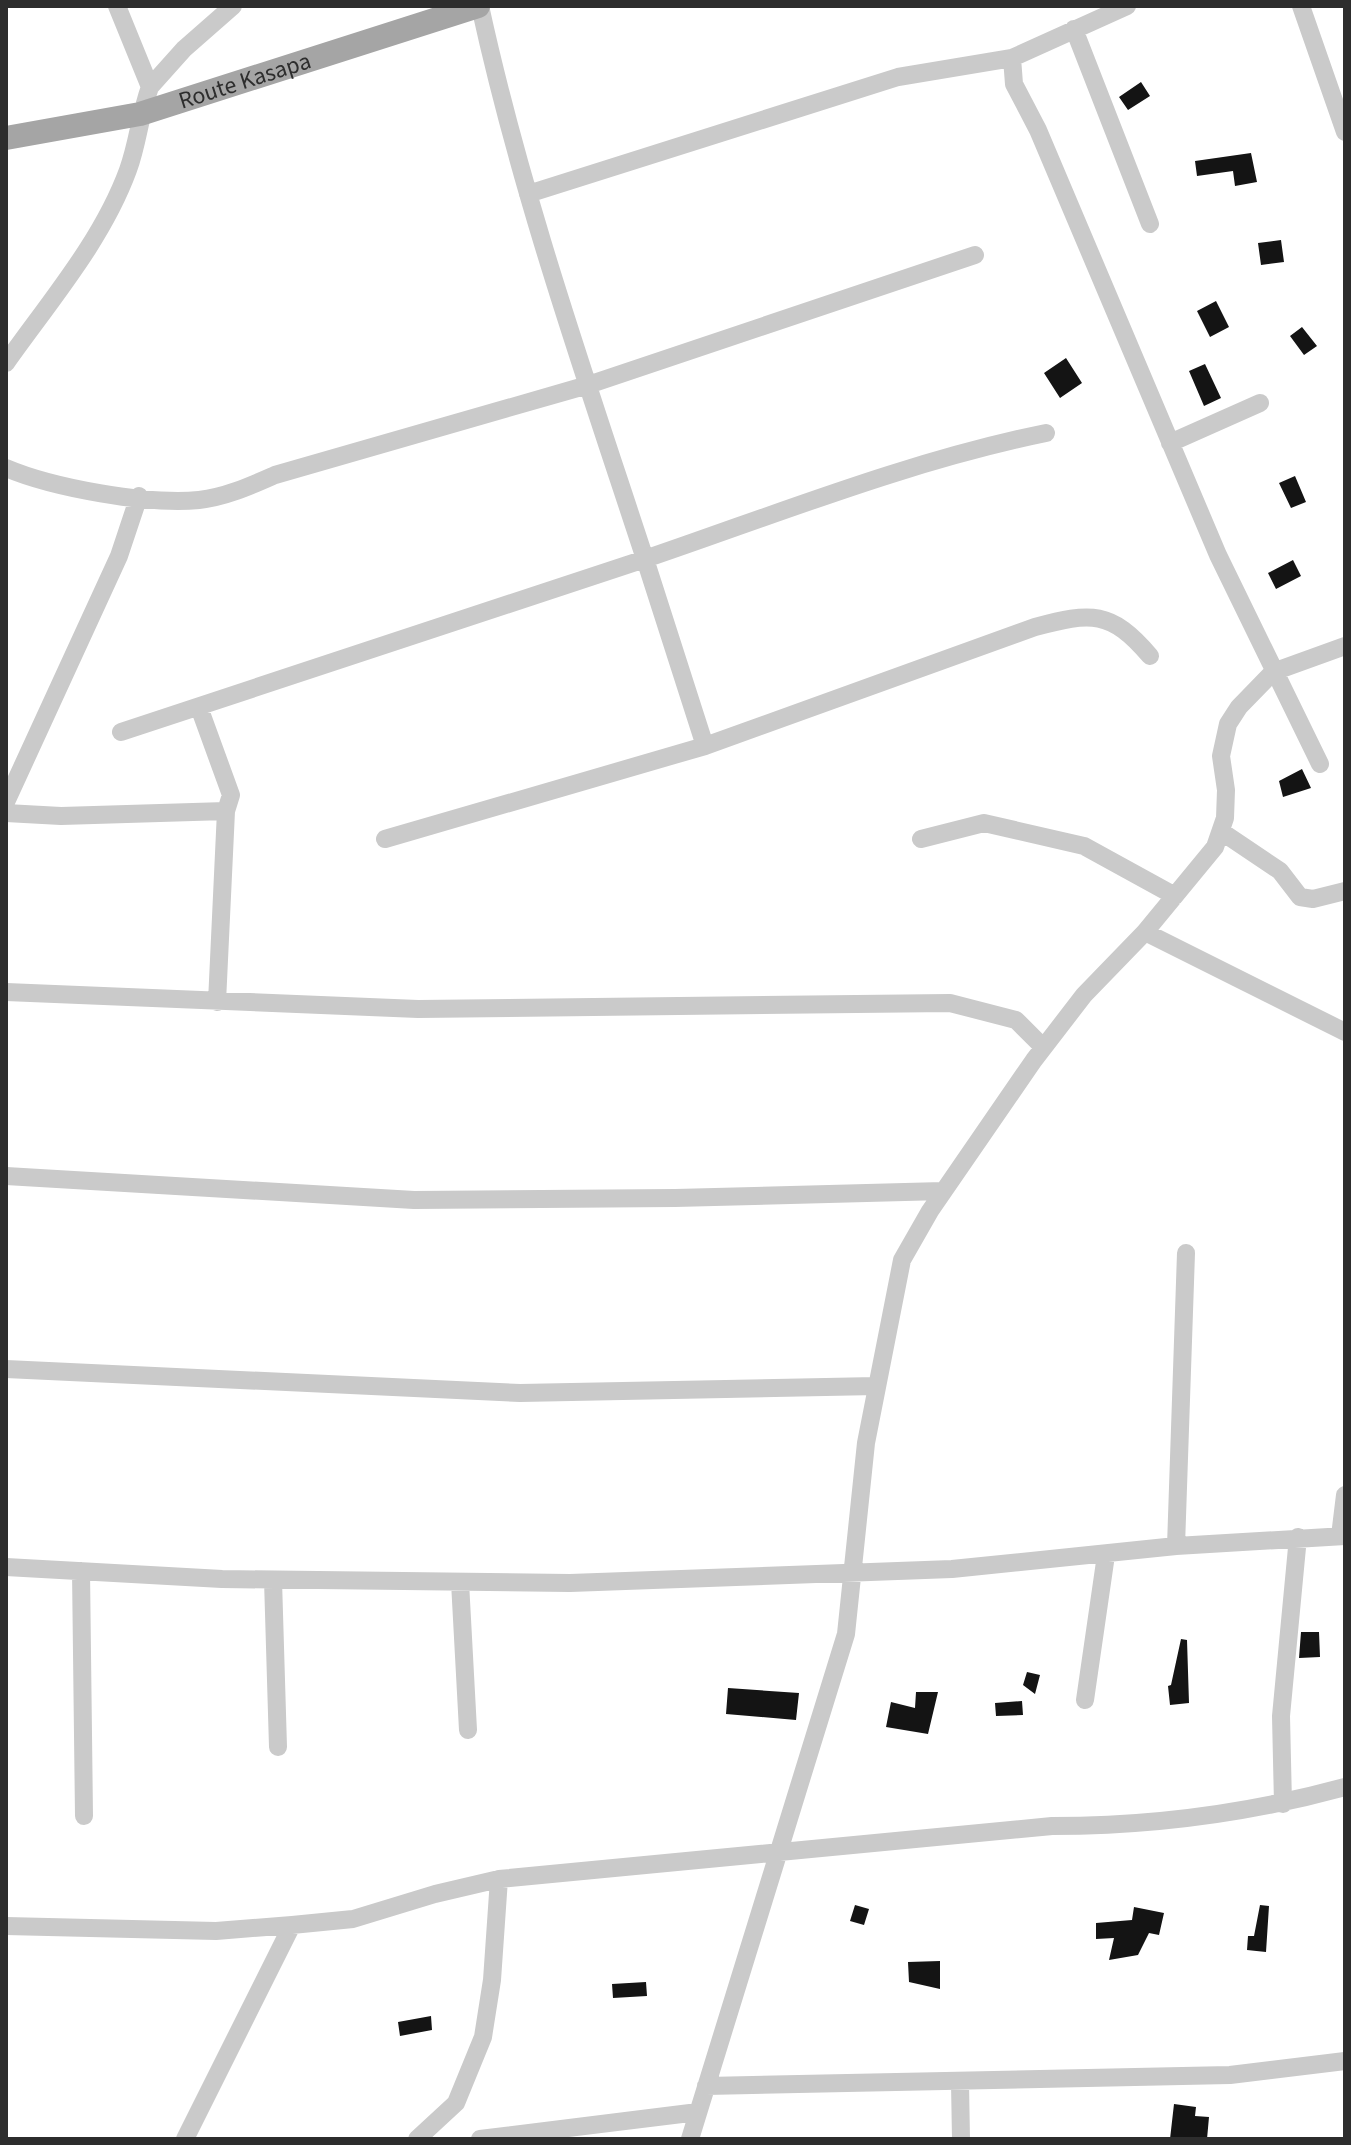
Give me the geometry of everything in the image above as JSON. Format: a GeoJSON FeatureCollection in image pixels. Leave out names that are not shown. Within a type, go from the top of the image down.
{"type":"FeatureCollection","features":[{"type":"Feature","properties":{"kind":"main road","name":"Route Kasapa"},"geometry":{"type":"LineString","coordinates":[[6,138],[140,114],[479,6]]}},
{"type":"Feature","properties":{"kind":"street"},"geometry":{"type":"LineString","coordinates":[[117,6],[150,87]]}},
{"type":"Feature","properties":{"kind":"street"},"geometry":{"type":"LineString","coordinates":[[6,363],[103,223],[127,172],[140,114],[150,87],[184,49],[233,6]]}},
{"type":"Feature","properties":{"kind":"street"},"geometry":{"type":"LineString","coordinates":[[479,6],[498,91],[528,194],[705,746]]}},
{"type":"Feature","properties":{"kind":"street"},"geometry":{"type":"LineString","coordinates":[[528,194],[898,77],[1012,58],[1127,6]]}},
{"type":"Feature","properties":{"kind":"street"},"geometry":{"type":"LineString","coordinates":[[1301,6],[1345,132]]}},
{"type":"Feature","properties":{"kind":"street"},"geometry":{"type":"LineString","coordinates":[[1074,29],[1150,224]]}},
{"type":"Feature","properties":{"kind":"street"},"geometry":{"type":"LineString","coordinates":[[1012,58],[1014,84],[1038,130],[1170,443],[1273,672],[1320,764]]}},
{"type":"Feature","properties":{"kind":"street"},"geometry":{"type":"LineString","coordinates":[[6,468],[105,494],[198,500],[238,492],[275,475],[588,385],[975,255]]}},
{"type":"Feature","properties":{"kind":"street"},"geometry":{"type":"LineString","coordinates":[[1170,443],[1260,403]]}},
{"type":"Feature","properties":{"kind":"street"},"geometry":{"type":"LineString","coordinates":[[121,732],[898,473],[1002,442],[1046,433]]}},
{"type":"Feature","properties":{"kind":"street"},"geometry":{"type":"LineString","coordinates":[[6,802],[119,556],[139,496]]}},
{"type":"Feature","properties":{"kind":"street"},"geometry":{"type":"LineString","coordinates":[[385,839],[705,746],[1035,627],[1072,617],[1103,618],[1128,630],[1150,656]]}},
{"type":"Feature","properties":{"kind":"street"},"geometry":{"type":"LineString","coordinates":[[690,2139],[846,1634],[864,1458],[902,1260],[943,1191],[1043,1047],[1084,995],[1145,932],[1215,847],[1222,832],[1226,790],[1221,756],[1228,724],[1273,672],[1345,646]]}},
{"type":"Feature","properties":{"kind":"street"},"geometry":{"type":"LineString","coordinates":[[199,707],[231,795],[226,811],[217,1002]]}},
{"type":"Feature","properties":{"kind":"street"},"geometry":{"type":"LineString","coordinates":[[6,813],[61,816],[226,811]]}},
{"type":"Feature","properties":{"kind":"street"},"geometry":{"type":"LineString","coordinates":[[921,839],[984,823],[1084,846],[1175,896]]}},
{"type":"Feature","properties":{"kind":"street"},"geometry":{"type":"LineString","coordinates":[[1222,832],[1280,871],[1300,897],[1313,899],[1345,891]]}},
{"type":"Feature","properties":{"kind":"street"},"geometry":{"type":"LineString","coordinates":[[1145,932],[1345,1032]]}},
{"type":"Feature","properties":{"kind":"street"},"geometry":{"type":"LineString","coordinates":[[6,992],[418,1009],[950,1003],[1016,1020],[1043,1047]]}},
{"type":"Feature","properties":{"kind":"street"},"geometry":{"type":"LineString","coordinates":[[6,1176],[414,1200],[675,1198],[943,1191]]}},
{"type":"Feature","properties":{"kind":"street"},"geometry":{"type":"LineString","coordinates":[[1176,1546],[1186,1253]]}},
{"type":"Feature","properties":{"kind":"street"},"geometry":{"type":"LineString","coordinates":[[6,1369],[520,1393],[876,1386]]}},
{"type":"Feature","properties":{"kind":"street"},"geometry":{"type":"LineString","coordinates":[[6,1567],[273,1580],[570,1583],[1017,1565],[1176,1546],[1342,1536],[1345,1495]]}},
{"type":"Feature","properties":{"kind":"street"},"geometry":{"type":"LineString","coordinates":[[1283,1804],[1281,1716],[1298,1537]]}},
{"type":"Feature","properties":{"kind":"street"},"geometry":{"type":"LineString","coordinates":[[1085,1700],[1106,1555]]}},
{"type":"Feature","properties":{"kind":"street"},"geometry":{"type":"LineString","coordinates":[[81,1571],[84,1816]]}},
{"type":"Feature","properties":{"kind":"street"},"geometry":{"type":"LineString","coordinates":[[273,1580],[278,1747]]}},
{"type":"Feature","properties":{"kind":"street"},"geometry":{"type":"LineString","coordinates":[[460,1582],[468,1730]]}},
{"type":"Feature","properties":{"kind":"street"},"geometry":{"type":"LineString","coordinates":[[6,1926],[216,1931],[353,1919],[435,1894],[499,1879],[1052,1826],[1123,1826],[1283,1804],[1345,1787]]}},
{"type":"Feature","properties":{"kind":"street"},"geometry":{"type":"LineString","coordinates":[[417,2139],[456,2103],[483,2037],[492,1980],[499,1879]]}},
{"type":"Feature","properties":{"kind":"street"},"geometry":{"type":"LineString","coordinates":[[185,2139],[292,1925]]}},
{"type":"Feature","properties":{"kind":"street"},"geometry":{"type":"LineString","coordinates":[[706,2086],[1230,2075],[1345,2061]]}},
{"type":"Feature","properties":{"kind":"street"},"geometry":{"type":"LineString","coordinates":[[960,2083],[961,2139]]}},
{"type":"Feature","properties":{"kind":"street"},"geometry":{"type":"LineString","coordinates":[[480,2139],[698,2112]]}},
{"type":"Feature","properties":{"kind":"building"},"geometry":{"type":"Polygon","coordinates":[[[1141,82],[1150,96],[1128,110],[1119,97],[1141,82]]]}},
{"type":"Feature","properties":{"kind":"building"},"geometry":{"type":"Polygon","coordinates":[[[1251,153],[1257,182],[1235,186],[1233,171],[1197,176],[1195,161],[1251,153]]]}},
{"type":"Feature","properties":{"kind":"building"},"geometry":{"type":"Polygon","coordinates":[[[1281,240],[1284,262],[1261,265],[1258,243],[1281,240]]]}},
{"type":"Feature","properties":{"kind":"building"},"geometry":{"type":"Polygon","coordinates":[[[1216,301],[1229,327],[1210,337],[1197,311],[1216,301]]]}},
{"type":"Feature","properties":{"kind":"building"},"geometry":{"type":"Polygon","coordinates":[[[1302,327],[1317,346],[1304,355],[1290,336],[1302,327]]]}},
{"type":"Feature","properties":{"kind":"building"},"geometry":{"type":"Polygon","coordinates":[[[1066,358],[1082,383],[1060,398],[1044,373],[1066,358]]]}},
{"type":"Feature","properties":{"kind":"building"},"geometry":{"type":"Polygon","coordinates":[[[1205,364],[1221,398],[1204,406],[1189,371],[1205,364]]]}},
{"type":"Feature","properties":{"kind":"building"},"geometry":{"type":"Polygon","coordinates":[[[1295,476],[1306,502],[1291,508],[1279,483],[1295,476]]]}},
{"type":"Feature","properties":{"kind":"building"},"geometry":{"type":"Polygon","coordinates":[[[1293,560],[1301,576],[1276,589],[1268,573],[1293,560]]]}},
{"type":"Feature","properties":{"kind":"building"},"geometry":{"type":"Polygon","coordinates":[[[1302,769],[1311,788],[1283,797],[1279,781],[1302,769]]]}},
{"type":"Feature","properties":{"kind":"building"},"geometry":{"type":"Polygon","coordinates":[[[1301,1632],[1319,1632],[1320,1657],[1299,1658],[1301,1632]]]}},
{"type":"Feature","properties":{"kind":"building"},"geometry":{"type":"Polygon","coordinates":[[[1181,1639],[1187,1640],[1189,1703],[1170,1705],[1168,1686],[1171,1685],[1181,1639]]]}},
{"type":"Feature","properties":{"kind":"building"},"geometry":{"type":"Polygon","coordinates":[[[1027,1672],[1040,1675],[1035,1694],[1023,1685],[1027,1672]]]}},
{"type":"Feature","properties":{"kind":"building"},"geometry":{"type":"Polygon","coordinates":[[[728,1688],[799,1693],[796,1720],[726,1714],[728,1688]]]}},
{"type":"Feature","properties":{"kind":"building"},"geometry":{"type":"Polygon","coordinates":[[[916,1692],[938,1692],[928,1734],[886,1727],[891,1702],[915,1708],[916,1692]]]}},
{"type":"Feature","properties":{"kind":"building"},"geometry":{"type":"Polygon","coordinates":[[[1022,1701],[1023,1715],[996,1716],[995,1703],[1022,1701]]]}},
{"type":"Feature","properties":{"kind":"building"},"geometry":{"type":"Polygon","coordinates":[[[855,1905],[869,1909],[864,1925],[850,1921],[855,1905]]]}},
{"type":"Feature","properties":{"kind":"building"},"geometry":{"type":"Polygon","coordinates":[[[1260,1905],[1269,1906],[1266,1952],[1247,1950],[1248,1936],[1254,1936],[1260,1905]]]}},
{"type":"Feature","properties":{"kind":"building"},"geometry":{"type":"Polygon","coordinates":[[[1134,1907],[1164,1913],[1159,1935],[1149,1933],[1138,1955],[1109,1960],[1114,1938],[1096,1939],[1096,1923],[1132,1920],[1134,1907]]]}},
{"type":"Feature","properties":{"kind":"building"},"geometry":{"type":"Polygon","coordinates":[[[940,1961],[940,1989],[909,1982],[908,1962],[940,1961]]]}},
{"type":"Feature","properties":{"kind":"building"},"geometry":{"type":"Polygon","coordinates":[[[646,1982],[647,1996],[613,1998],[612,1984],[646,1982]]]}},
{"type":"Feature","properties":{"kind":"building"},"geometry":{"type":"Polygon","coordinates":[[[431,2016],[432,2030],[400,2036],[398,2022],[431,2016]]]}},
{"type":"Feature","properties":{"kind":"building"},"geometry":{"type":"Polygon","coordinates":[[[1174,2104],[1196,2107],[1195,2116],[1209,2117],[1207,2139],[1170,2139],[1174,2104]]]}}]}
